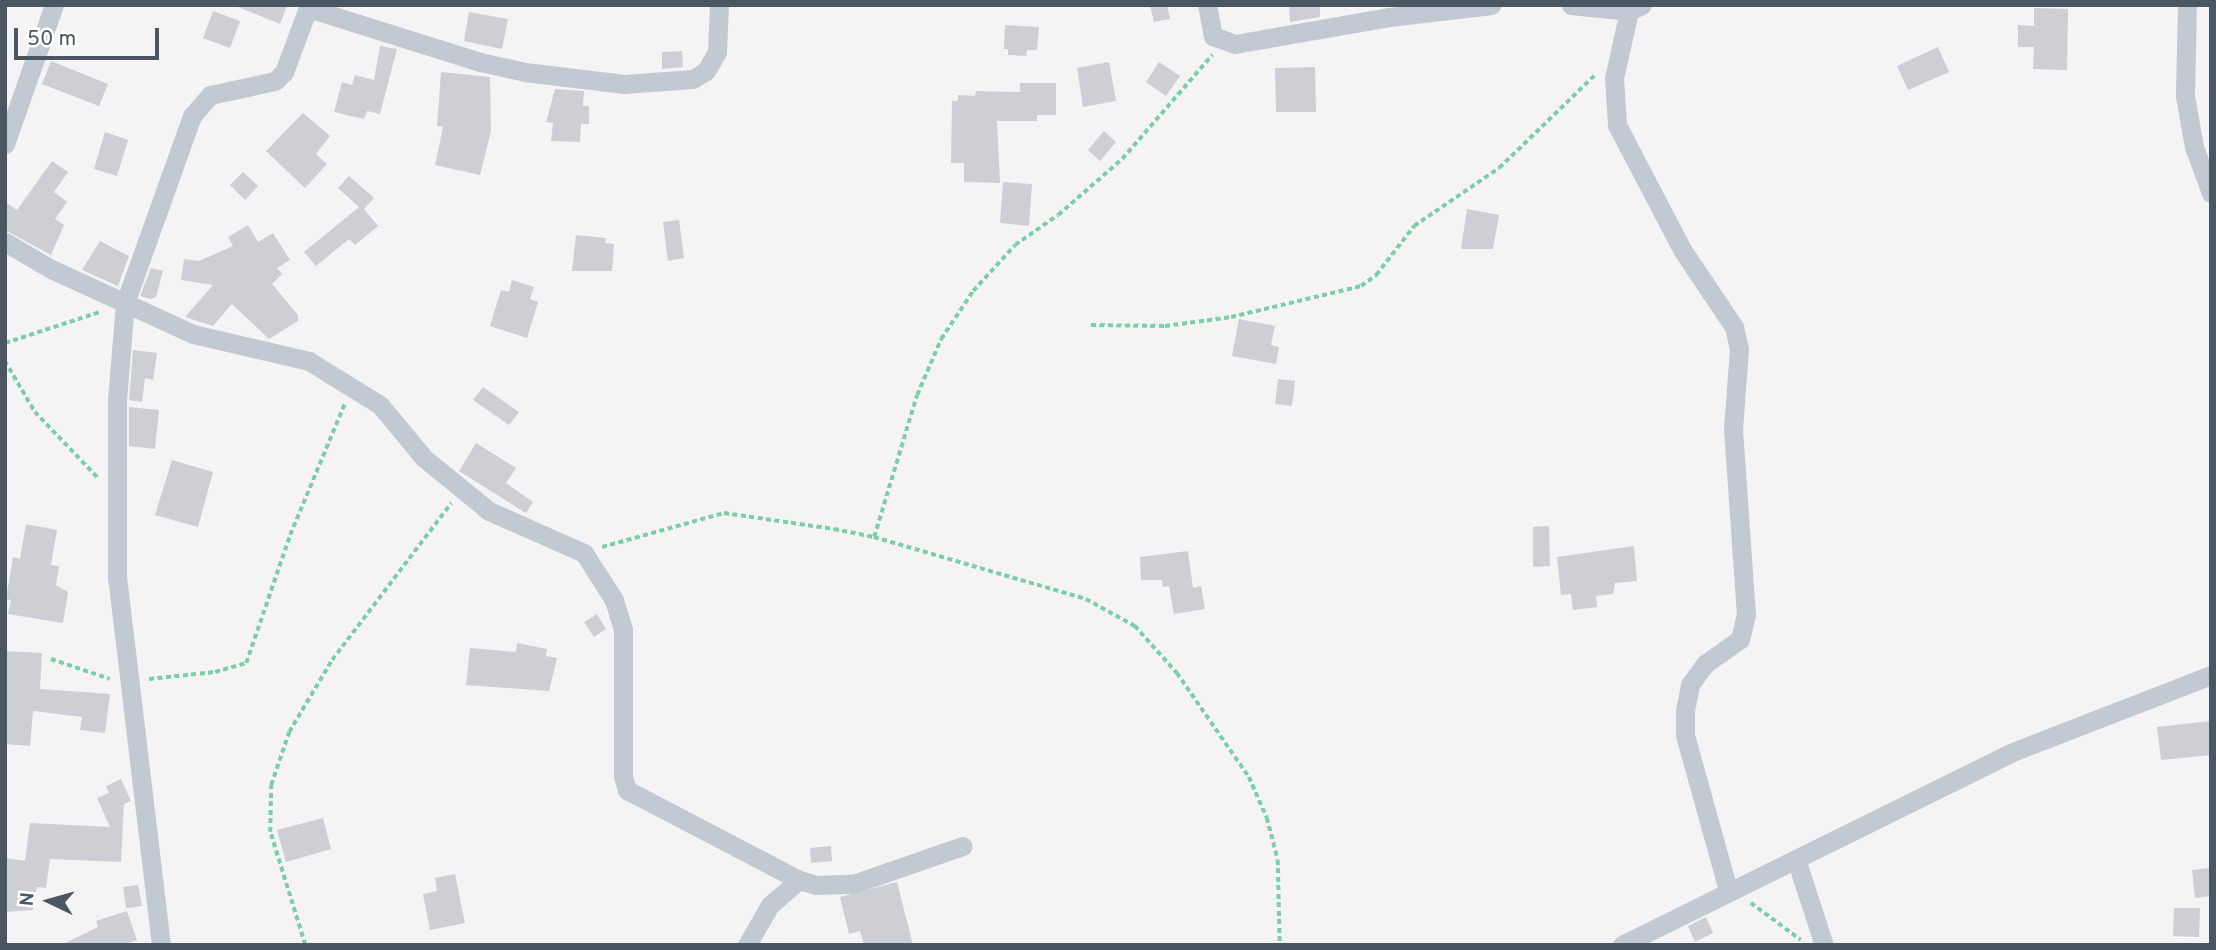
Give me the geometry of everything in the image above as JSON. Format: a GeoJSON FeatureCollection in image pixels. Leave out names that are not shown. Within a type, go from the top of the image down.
{"type":"FeatureCollection","features":[{"type":"Feature","properties":{"kind":"street"},"geometry":{"type":"LineString","coordinates":[[5,144],[54,5]]}},
{"type":"Feature","properties":{"kind":"street"},"geometry":{"type":"LineString","coordinates":[[161,945],[117,577],[114,495],[125,303],[192,116],[211,95],[275,81],[292,56],[309,7],[480,62],[524,72],[624,84],[692,79],[706,71],[717,51],[719,5]]}},
{"type":"Feature","properties":{"kind":"street"},"geometry":{"type":"LineString","coordinates":[[1207,5],[1213,36],[1222,42],[1235,44],[1389,17],[1491,5]]}},
{"type":"Feature","properties":{"kind":"street"},"geometry":{"type":"LineString","coordinates":[[1571,5],[1636,8],[1618,51],[1614,78],[1617,125],[1684,251],[1734,327],[1739,349],[1733,429],[1746,614],[1740,639],[1705,664],[1690,685],[1685,711],[1685,735],[1728,890]]}},
{"type":"Feature","properties":{"kind":"street"},"geometry":{"type":"LineString","coordinates":[[2187,5],[2185,96],[2193,147],[2211,193]]}},
{"type":"Feature","properties":{"kind":"street"},"geometry":{"type":"LineString","coordinates":[[5,242],[51,269],[193,334],[309,361],[380,405],[424,458],[461,492],[489,511],[584,553],[614,600],[623,630],[623,776],[627,790],[799,880],[816,885],[853,884],[963,846]]}},
{"type":"Feature","properties":{"kind":"street"},"geometry":{"type":"LineString","coordinates":[[1622,945],[1728,890],[2010,753],[2211,675]]}},
{"type":"Feature","properties":{"kind":"street"},"geometry":{"type":"LineString","coordinates":[[1796,859],[1818,914],[1824,945]]}},
{"type":"Feature","properties":{"kind":"street"},"geometry":{"type":"LineString","coordinates":[[747,945],[770,905],[799,880]]}},
{"type":"Feature","properties":{"kind":"path"},"geometry":{"type":"LineString","coordinates":[[874,537],[917,395],[941,339],[972,291],[1015,244],[1058,215],[1122,159],[1222,42]]}},
{"type":"Feature","properties":{"kind":"path"},"geometry":{"type":"LineString","coordinates":[[1091,325],[1165,326],[1231,317],[1293,306],[1361,286],[1376,275],[1415,226],[1499,168],[1618,51]]}},
{"type":"Feature","properties":{"kind":"path"},"geometry":{"type":"LineString","coordinates":[[5,343],[125,303]]}},
{"type":"Feature","properties":{"kind":"path"},"geometry":{"type":"LineString","coordinates":[[5,361],[35,412],[114,495]]}},
{"type":"Feature","properties":{"kind":"path"},"geometry":{"type":"LineString","coordinates":[[51,659],[105,678],[128,680],[215,673],[246,663],[290,535],[351,388]]}},
{"type":"Feature","properties":{"kind":"path"},"geometry":{"type":"LineString","coordinates":[[305,945],[270,832],[271,785],[289,732],[332,660],[461,492]]}},
{"type":"Feature","properties":{"kind":"path"},"geometry":{"type":"LineString","coordinates":[[584,553],[724,513],[874,537],[1086,599],[1135,626],[1177,673],[1249,777],[1267,818],[1278,860],[1280,945]]}},
{"type":"Feature","properties":{"kind":"path"},"geometry":{"type":"LineString","coordinates":[[1728,890],[1776,919],[1805,945]]}},
{"type":"Feature","properties":{"kind":"building"},"geometry":{"type":"Polygon","coordinates":[[[233,5],[287,5],[280,24],[233,5]]]}},
{"type":"Feature","properties":{"kind":"building"},"geometry":{"type":"Polygon","coordinates":[[[1150,5],[1167,5],[1170,19],[1154,22],[1150,5]]]}},
{"type":"Feature","properties":{"kind":"building"},"geometry":{"type":"Polygon","coordinates":[[[1289,5],[1320,5],[1320,17],[1290,22],[1289,5]]]}},
{"type":"Feature","properties":{"kind":"building"},"geometry":{"type":"Polygon","coordinates":[[[2034,8],[2068,9],[2067,70],[2033,69],[2034,47],[2018,47],[2018,25],[2034,26],[2034,8]]]}},
{"type":"Feature","properties":{"kind":"building"},"geometry":{"type":"Polygon","coordinates":[[[213,11],[240,21],[230,48],[203,38],[213,11]]]}},
{"type":"Feature","properties":{"kind":"building"},"geometry":{"type":"Polygon","coordinates":[[[469,12],[508,19],[502,49],[464,41],[469,12]]]}},
{"type":"Feature","properties":{"kind":"building"},"geometry":{"type":"Polygon","coordinates":[[[1005,25],[1039,27],[1037,50],[1027,50],[1026,56],[1008,55],[1008,49],[1004,49],[1005,25]]]}},
{"type":"Feature","properties":{"kind":"building"},"geometry":{"type":"Polygon","coordinates":[[[380,46],[397,49],[380,114],[367,111],[364,119],[334,112],[342,82],[352,85],[355,75],[374,80],[380,46]]]}},
{"type":"Feature","properties":{"kind":"building"},"geometry":{"type":"Polygon","coordinates":[[[1938,47],[1949,72],[1908,90],[1897,66],[1938,47]]]}},
{"type":"Feature","properties":{"kind":"building"},"geometry":{"type":"Polygon","coordinates":[[[682,51],[683,67],[662,69],[662,52],[682,51]]]}},
{"type":"Feature","properties":{"kind":"building"},"geometry":{"type":"Polygon","coordinates":[[[51,61],[108,84],[99,106],[42,84],[51,61]]]}},
{"type":"Feature","properties":{"kind":"building"},"geometry":{"type":"Polygon","coordinates":[[[1109,62],[1116,101],[1083,107],[1077,68],[1109,62]]]}},
{"type":"Feature","properties":{"kind":"building"},"geometry":{"type":"Polygon","coordinates":[[[1159,62],[1180,76],[1166,96],[1146,82],[1159,62]]]}},
{"type":"Feature","properties":{"kind":"building"},"geometry":{"type":"Polygon","coordinates":[[[1315,67],[1316,112],[1276,112],[1275,68],[1315,67]]]}},
{"type":"Feature","properties":{"kind":"building"},"geometry":{"type":"Polygon","coordinates":[[[441,72],[490,77],[491,131],[480,175],[435,165],[443,127],[437,126],[441,72]]]}},
{"type":"Feature","properties":{"kind":"building"},"geometry":{"type":"Polygon","coordinates":[[[1020,83],[1056,83],[1056,115],[1037,115],[1037,121],[997,121],[1000,183],[964,182],[964,163],[951,163],[952,101],[958,101],[958,95],[975,96],[976,91],[1020,92],[1020,83]]]}},
{"type":"Feature","properties":{"kind":"building"},"geometry":{"type":"Polygon","coordinates":[[[555,89],[584,91],[583,106],[589,106],[589,124],[581,124],[580,142],[551,141],[553,123],[546,122],[555,89]]]}},
{"type":"Feature","properties":{"kind":"building"},"geometry":{"type":"Polygon","coordinates":[[[303,113],[330,136],[316,154],[327,164],[305,188],[266,151],[303,113]]]}},
{"type":"Feature","properties":{"kind":"building"},"geometry":{"type":"Polygon","coordinates":[[[1104,131],[1116,142],[1100,161],[1088,150],[1104,131]]]}},
{"type":"Feature","properties":{"kind":"building"},"geometry":{"type":"Polygon","coordinates":[[[105,132],[128,140],[117,176],[94,169],[105,132]]]}},
{"type":"Feature","properties":{"kind":"building"},"geometry":{"type":"Polygon","coordinates":[[[52,161],[68,172],[54,192],[67,202],[55,219],[64,225],[51,255],[5,230],[5,202],[17,210],[52,161]]]}},
{"type":"Feature","properties":{"kind":"building"},"geometry":{"type":"Polygon","coordinates":[[[243,172],[258,186],[245,200],[230,185],[243,172]]]}},
{"type":"Feature","properties":{"kind":"building"},"geometry":{"type":"Polygon","coordinates":[[[349,176],[374,198],[364,209],[378,226],[355,245],[349,239],[316,266],[304,252],[359,207],[338,188],[349,176]]]}},
{"type":"Feature","properties":{"kind":"building"},"geometry":{"type":"Polygon","coordinates":[[[1003,182],[1032,184],[1029,226],[1000,223],[1003,182]]]}},
{"type":"Feature","properties":{"kind":"building"},"geometry":{"type":"Polygon","coordinates":[[[1467,209],[1499,215],[1493,249],[1461,249],[1467,209]]]}},
{"type":"Feature","properties":{"kind":"building"},"geometry":{"type":"Polygon","coordinates":[[[679,220],[684,258],[668,261],[663,222],[679,220]]]}},
{"type":"Feature","properties":{"kind":"building"},"geometry":{"type":"Polygon","coordinates":[[[248,225],[258,242],[273,233],[290,260],[277,268],[282,274],[272,284],[298,315],[298,321],[269,339],[232,304],[213,326],[185,317],[213,285],[181,280],[184,259],[199,261],[233,246],[228,237],[248,225]]]}},
{"type":"Feature","properties":{"kind":"building"},"geometry":{"type":"Polygon","coordinates":[[[576,235],[606,238],[605,243],[614,244],[612,271],[572,271],[576,235]]]}},
{"type":"Feature","properties":{"kind":"building"},"geometry":{"type":"Polygon","coordinates":[[[100,241],[129,256],[118,286],[82,270],[100,241]]]}},
{"type":"Feature","properties":{"kind":"building"},"geometry":{"type":"Polygon","coordinates":[[[151,268],[163,271],[156,297],[151,299],[140,296],[151,268]]]}},
{"type":"Feature","properties":{"kind":"building"},"geometry":{"type":"Polygon","coordinates":[[[512,280],[534,287],[530,299],[538,302],[527,338],[490,326],[501,290],[509,292],[512,280]]]}},
{"type":"Feature","properties":{"kind":"building"},"geometry":{"type":"Polygon","coordinates":[[[1239,319],[1275,326],[1271,345],[1279,347],[1276,364],[1232,356],[1239,319]]]}},
{"type":"Feature","properties":{"kind":"building"},"geometry":{"type":"Polygon","coordinates":[[[133,350],[157,353],[153,380],[145,378],[142,402],[129,400],[133,350]]]}},
{"type":"Feature","properties":{"kind":"building"},"geometry":{"type":"Polygon","coordinates":[[[1278,379],[1295,381],[1292,406],[1275,404],[1278,379]]]}},
{"type":"Feature","properties":{"kind":"building"},"geometry":{"type":"Polygon","coordinates":[[[483,387],[519,412],[509,425],[473,400],[483,387]]]}},
{"type":"Feature","properties":{"kind":"building"},"geometry":{"type":"Polygon","coordinates":[[[129,407],[159,410],[155,449],[129,446],[129,407]]]}},
{"type":"Feature","properties":{"kind":"building"},"geometry":{"type":"Polygon","coordinates":[[[476,443],[516,468],[506,483],[533,502],[526,513],[459,471],[476,443]]]}},
{"type":"Feature","properties":{"kind":"building"},"geometry":{"type":"Polygon","coordinates":[[[172,460],[213,472],[198,527],[155,515],[172,460]]]}},
{"type":"Feature","properties":{"kind":"building"},"geometry":{"type":"Polygon","coordinates":[[[26,524],[57,530],[51,565],[59,566],[56,585],[68,592],[63,623],[8,614],[11,600],[6,599],[13,557],[20,559],[26,524]]]}},
{"type":"Feature","properties":{"kind":"building"},"geometry":{"type":"Polygon","coordinates":[[[1549,526],[1550,566],[1533,567],[1533,527],[1549,526]]]}},
{"type":"Feature","properties":{"kind":"building"},"geometry":{"type":"Polygon","coordinates":[[[1634,546],[1637,581],[1615,583],[1613,594],[1596,596],[1597,607],[1573,610],[1571,594],[1561,595],[1557,557],[1634,546]]]}},
{"type":"Feature","properties":{"kind":"building"},"geometry":{"type":"Polygon","coordinates":[[[1188,551],[1193,588],[1201,586],[1205,609],[1174,614],[1169,586],[1163,587],[1162,580],[1141,580],[1140,557],[1188,551]]]}},
{"type":"Feature","properties":{"kind":"building"},"geometry":{"type":"Polygon","coordinates":[[[597,614],[606,629],[594,637],[584,622],[597,614]]]}},
{"type":"Feature","properties":{"kind":"building"},"geometry":{"type":"Polygon","coordinates":[[[517,643],[547,649],[546,656],[557,658],[549,691],[466,685],[470,648],[516,652],[517,643]]]}},
{"type":"Feature","properties":{"kind":"building"},"geometry":{"type":"Polygon","coordinates":[[[5,651],[42,653],[40,689],[110,694],[105,733],[80,730],[82,717],[33,711],[30,746],[5,744],[5,651]]]}},
{"type":"Feature","properties":{"kind":"building"},"geometry":{"type":"Polygon","coordinates":[[[2211,721],[2211,755],[2161,760],[2157,727],[2211,721]]]}},
{"type":"Feature","properties":{"kind":"building"},"geometry":{"type":"Polygon","coordinates":[[[121,779],[131,801],[124,804],[121,862],[50,859],[46,888],[37,887],[33,910],[5,912],[5,858],[25,861],[30,823],[110,827],[97,798],[109,793],[106,786],[121,779]]]}},
{"type":"Feature","properties":{"kind":"building"},"geometry":{"type":"Polygon","coordinates":[[[323,818],[331,849],[286,862],[277,830],[323,818]]]}},
{"type":"Feature","properties":{"kind":"building"},"geometry":{"type":"Polygon","coordinates":[[[831,846],[832,861],[811,863],[810,848],[831,846]]]}},
{"type":"Feature","properties":{"kind":"building"},"geometry":{"type":"Polygon","coordinates":[[[2211,868],[2211,896],[2195,898],[2192,870],[2211,868]]]}},
{"type":"Feature","properties":{"kind":"building"},"geometry":{"type":"Polygon","coordinates":[[[455,874],[465,923],[430,930],[423,894],[437,891],[435,878],[455,874]]]}},
{"type":"Feature","properties":{"kind":"building"},"geometry":{"type":"Polygon","coordinates":[[[897,882],[913,945],[864,945],[860,931],[849,934],[840,897],[897,882]]]}},
{"type":"Feature","properties":{"kind":"building"},"geometry":{"type":"Polygon","coordinates":[[[138,885],[142,906],[126,908],[123,887],[138,885]]]}},
{"type":"Feature","properties":{"kind":"building"},"geometry":{"type":"Polygon","coordinates":[[[2174,908],[2200,908],[2199,937],[2173,936],[2174,908]]]}},
{"type":"Feature","properties":{"kind":"building"},"geometry":{"type":"Polygon","coordinates":[[[127,911],[137,940],[122,945],[61,945],[98,927],[96,921],[127,911]]]}},
{"type":"Feature","properties":{"kind":"building"},"geometry":{"type":"Polygon","coordinates":[[[1706,917],[1713,933],[1695,942],[1688,926],[1706,917]]]}}]}
